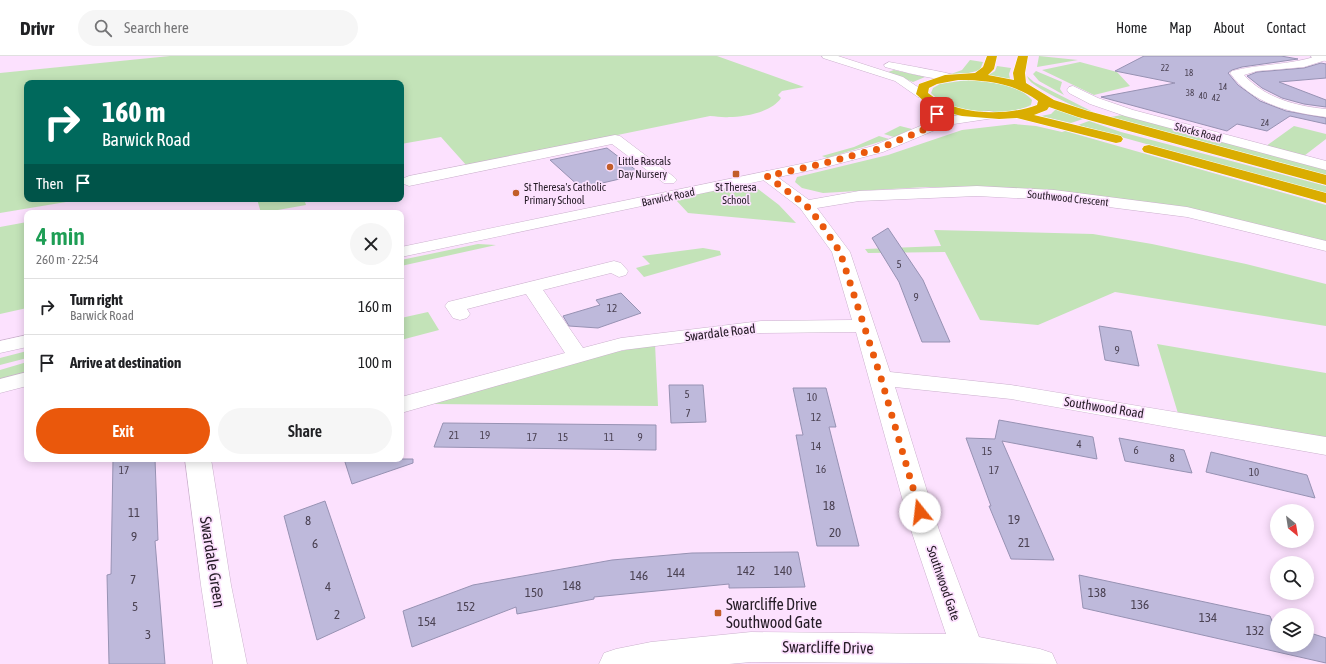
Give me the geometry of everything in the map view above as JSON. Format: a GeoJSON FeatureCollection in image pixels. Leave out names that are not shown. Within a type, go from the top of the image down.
{"type":"FeatureCollection","features":[{"type":"Feature","properties":{"kind":"highway"},"geometry":{"type":"LineString","coordinates":[[977,78],[988,69],[992,56]]}},
{"type":"Feature","properties":{"kind":"highway"},"geometry":{"type":"LineString","coordinates":[[1020,85],[1019,73],[1024,56]]}},
{"type":"Feature","properties":{"kind":"highway"},"geometry":{"type":"LineString","coordinates":[[1044,99],[1043,107],[1034,112],[1020,115],[989,115],[960,111],[927,98],[923,86],[929,82],[954,77],[977,78],[1020,85],[1034,91],[1044,99],[1125,127],[1326,180]]}},
{"type":"Feature","properties":{"kind":"highway"},"geometry":{"type":"LineString","coordinates":[[1020,115],[1062,124],[1326,198]]}},
{"type":"Feature","properties":{"kind":"street"},"geometry":{"type":"LineString","coordinates":[[827,56],[899,79],[927,98],[937,114],[930,127]]}},
{"type":"Feature","properties":{"kind":"street"},"geometry":{"type":"LineString","coordinates":[[859,56],[913,71],[954,77]]}},
{"type":"Feature","properties":{"kind":"street"},"geometry":{"type":"LineString","coordinates":[[1322,57],[1304,64],[1257,68],[1236,73],[1261,94],[1280,104],[1326,114]]}},
{"type":"Feature","properties":{"kind":"street","name":"Stocks Road"},"geometry":{"type":"LineString","coordinates":[[1073,90],[1094,101],[1129,113],[1326,166]]}},
{"type":"Feature","properties":{"kind":"street","name":"Barwick Road"},"geometry":{"type":"LineString","coordinates":[[404,251],[767,176],[854,156],[878,149],[949,120],[989,115]]}},
{"type":"Feature","properties":{"kind":"street"},"geometry":{"type":"LineString","coordinates":[[409,181],[616,140],[669,180]]}},
{"type":"Feature","properties":{"kind":"street","name":"Southwood Gate"},"geometry":{"type":"LineString","coordinates":[[767,176],[806,205],[820,222],[840,252],[881,378],[925,530],[967,649]]}},
{"type":"Feature","properties":{"kind":"street","name":"Southwood Crescent"},"geometry":{"type":"LineString","coordinates":[[806,205],[859,196],[969,192],[1054,195],[1187,212],[1326,246]]}},
{"type":"Feature","properties":{"kind":"street"},"geometry":{"type":"LineString","coordinates":[[460,314],[455,306],[614,267],[619,271]]}},
{"type":"Feature","properties":{"kind":"street"},"geometry":{"type":"LineString","coordinates":[[531,287],[578,356]]}},
{"type":"Feature","properties":{"kind":"street","name":"Swardale Road"},"geometry":{"type":"LineString","coordinates":[[404,404],[621,344],[761,327],[864,326]]}},
{"type":"Feature","properties":{"kind":"street"},"geometry":{"type":"LineString","coordinates":[[0,347],[24,342]]}},
{"type":"Feature","properties":{"kind":"street","name":"Southwood Road"},"geometry":{"type":"LineString","coordinates":[[881,378],[1011,392],[1326,446]]}},
{"type":"Feature","properties":{"kind":"street"},"geometry":{"type":"LineString","coordinates":[[0,386],[24,380]]}},
{"type":"Feature","properties":{"kind":"street","name":"Swardale Green"},"geometry":{"type":"LineString","coordinates":[[199,462],[216,585],[230,664]]}},
{"type":"Feature","properties":{"kind":"street","name":"Swarcliffe Drive"},"geometry":{"type":"LineString","coordinates":[[616,664],[651,657],[750,647],[967,649],[1040,664]]}},
{"type":"Feature","properties":{"kind":"green space"},"geometry":{"type":"Polygon","coordinates":[[[170,56],[717,56],[804,87],[782,91],[778,95],[781,98],[777,103],[765,110],[750,115],[727,117],[710,116],[467,166],[441,137],[404,143],[404,80],[24,80],[24,202],[66,202],[0,213],[0,73],[170,56]]]}},
{"type":"Feature","properties":{"kind":"green space"},"geometry":{"type":"Polygon","coordinates":[[[1039,56],[1078,60],[1037,67],[1039,56]]]}},
{"type":"Feature","properties":{"kind":"green space"},"geometry":{"type":"Polygon","coordinates":[[[970,60],[983,62],[980,70],[969,73],[951,74],[962,70],[970,60]]]}},
{"type":"Feature","properties":{"kind":"green space"},"geometry":{"type":"Polygon","coordinates":[[[1080,62],[1117,72],[1130,86],[1094,95],[1042,70],[1080,62]]]}},
{"type":"Feature","properties":{"kind":"green space"},"geometry":{"type":"Polygon","coordinates":[[[997,66],[1011,68],[1009,74],[1010,79],[987,76],[995,71],[997,66]]]}},
{"type":"Feature","properties":{"kind":"green space"},"geometry":{"type":"Polygon","coordinates":[[[894,70],[925,77],[913,82],[888,72],[894,70]]]}},
{"type":"Feature","properties":{"kind":"green space"},"geometry":{"type":"Polygon","coordinates":[[[1036,71],[1062,82],[1060,89],[1064,95],[1039,81],[1033,74],[1036,71]]]}},
{"type":"Feature","properties":{"kind":"green space"},"geometry":{"type":"Polygon","coordinates":[[[1027,76],[1034,82],[1095,113],[1072,105],[1051,94],[1034,84],[1027,76]]]}},
{"type":"Feature","properties":{"kind":"green space"},"geometry":{"type":"Polygon","coordinates":[[[967,80],[1002,84],[1019,90],[1032,100],[1031,105],[1021,109],[1008,111],[979,111],[951,105],[939,100],[931,93],[933,88],[940,84],[967,80]]]}},
{"type":"Feature","properties":{"kind":"green space"},"geometry":{"type":"Polygon","coordinates":[[[1058,107],[1083,119],[1071,123],[1041,116],[1051,114],[1058,107]]]}},
{"type":"Feature","properties":{"kind":"green space"},"geometry":{"type":"Polygon","coordinates":[[[1128,114],[1326,168],[1326,176],[1105,118],[1128,114]]]}},
{"type":"Feature","properties":{"kind":"green space"},"geometry":{"type":"Polygon","coordinates":[[[1089,121],[1121,132],[1326,186],[1326,194],[1078,125],[1089,121]]]}},
{"type":"Feature","properties":{"kind":"green space"},"geometry":{"type":"Polygon","coordinates":[[[1014,124],[1036,126],[1062,132],[1065,131],[1326,205],[1326,241],[1157,203],[1041,191],[926,187],[823,193],[802,188],[795,182],[797,177],[888,155],[962,130],[1014,124]]]}},
{"type":"Feature","properties":{"kind":"green space"},"geometry":{"type":"Polygon","coordinates":[[[900,126],[912,129],[894,137],[884,134],[900,126]]]}},
{"type":"Feature","properties":{"kind":"green space"},"geometry":{"type":"Polygon","coordinates":[[[1294,126],[1326,134],[1326,139],[1300,159],[1262,149],[1294,126]]]}},
{"type":"Feature","properties":{"kind":"green space"},"geometry":{"type":"Polygon","coordinates":[[[879,136],[889,139],[827,158],[822,156],[854,147],[879,136]]]}},
{"type":"Feature","properties":{"kind":"green space"},"geometry":{"type":"Polygon","coordinates":[[[750,183],[779,205],[796,223],[688,213],[675,199],[750,183]]]}},
{"type":"Feature","properties":{"kind":"green space"},"geometry":{"type":"Polygon","coordinates":[[[258,202],[305,202],[306,205],[278,210],[260,210],[258,202]]]}},
{"type":"Feature","properties":{"kind":"green space"},"geometry":{"type":"Polygon","coordinates":[[[24,223],[24,309],[0,314],[0,227],[24,223]]]}},
{"type":"Feature","properties":{"kind":"green space"},"geometry":{"type":"Polygon","coordinates":[[[934,230],[1093,234],[1152,244],[1246,264],[1326,284],[1326,326],[1115,292],[1038,325],[980,320],[945,252],[868,253],[865,249],[941,246],[934,230]]]}},
{"type":"Feature","properties":{"kind":"green space"},"geometry":{"type":"Polygon","coordinates":[[[478,244],[496,245],[404,265],[404,259],[478,244]]]}},
{"type":"Feature","properties":{"kind":"green space"},"geometry":{"type":"Polygon","coordinates":[[[703,248],[720,251],[721,255],[644,277],[636,268],[650,264],[642,256],[703,248]]]}},
{"type":"Feature","properties":{"kind":"green space"},"geometry":{"type":"Polygon","coordinates":[[[428,312],[439,330],[404,339],[404,317],[428,312]]]}},
{"type":"Feature","properties":{"kind":"green space"},"geometry":{"type":"Polygon","coordinates":[[[655,344],[658,406],[433,404],[601,355],[655,344]]]}},
{"type":"Feature","properties":{"kind":"green space"},"geometry":{"type":"Polygon","coordinates":[[[1157,344],[1326,373],[1326,446],[1180,420],[1157,344]]]}},
{"type":"Feature","properties":{"kind":"green space"},"geometry":{"type":"Polygon","coordinates":[[[24,352],[24,359],[0,365],[0,358],[24,352]]]}},
{"type":"Feature","properties":{"kind":"green space"},"geometry":{"type":"Polygon","coordinates":[[[24,363],[24,375],[0,381],[0,370],[24,363]]]}},
{"type":"Feature","properties":{"kind":"building"},"geometry":{"type":"Polygon","coordinates":[[[1144,56],[1281,56],[1298,59],[1242,67],[1228,73],[1238,85],[1260,101],[1286,111],[1326,118],[1326,124],[1290,116],[1267,131],[1237,124],[1227,131],[1101,97],[1175,83],[1115,71],[1144,56]]]}},
{"type":"Feature","properties":{"kind":"building"},"geometry":{"type":"Polygon","coordinates":[[[1321,63],[1326,64],[1326,78],[1279,82],[1326,100],[1326,107],[1304,104],[1282,98],[1262,88],[1247,76],[1257,72],[1304,68],[1321,63]]]}},
{"type":"Feature","properties":{"kind":"building","name":"Little Rascals Day Nursery"},"geometry":{"type":"Polygon","coordinates":[[[607,148],[641,174],[581,188],[550,160],[607,148]]]}},
{"type":"Feature","properties":{"kind":"building"},"geometry":{"type":"Polygon","coordinates":[[[888,228],[923,280],[950,342],[922,342],[899,282],[872,238],[888,228]]]}},
{"type":"Feature","properties":{"kind":"building"},"geometry":{"type":"Polygon","coordinates":[[[621,293],[641,313],[598,328],[569,326],[563,316],[600,305],[596,300],[621,293]]]}},
{"type":"Feature","properties":{"kind":"building"},"geometry":{"type":"Polygon","coordinates":[[[1099,326],[1131,331],[1139,366],[1105,360],[1099,326]]]}},
{"type":"Feature","properties":{"kind":"building"},"geometry":{"type":"Polygon","coordinates":[[[669,385],[703,385],[706,422],[671,423],[669,385]]]}},
{"type":"Feature","properties":{"kind":"building"},"geometry":{"type":"Polygon","coordinates":[[[793,388],[826,388],[836,427],[829,427],[859,546],[817,546],[796,435],[803,435],[793,388]]]}},
{"type":"Feature","properties":{"kind":"building"},"geometry":{"type":"Polygon","coordinates":[[[999,420],[1093,437],[1097,459],[1002,441],[1054,560],[1011,559],[989,506],[991,506],[966,438],[995,439],[999,420]]]}},
{"type":"Feature","properties":{"kind":"building"},"geometry":{"type":"Polygon","coordinates":[[[443,423],[656,425],[656,450],[434,447],[443,423]]]}},
{"type":"Feature","properties":{"kind":"building"},"geometry":{"type":"Polygon","coordinates":[[[1119,438],[1184,450],[1192,473],[1125,461],[1119,438]]]}},
{"type":"Feature","properties":{"kind":"building"},"geometry":{"type":"Polygon","coordinates":[[[1211,452],[1307,475],[1315,498],[1206,472],[1211,452]]]}},
{"type":"Feature","properties":{"kind":"building"},"geometry":{"type":"Polygon","coordinates":[[[404,459],[413,459],[413,463],[352,484],[345,462],[404,462],[404,459]]]}},
{"type":"Feature","properties":{"kind":"building"},"geometry":{"type":"Polygon","coordinates":[[[113,462],[155,462],[158,540],[155,541],[165,664],[109,664],[107,575],[111,574],[113,462]]]}},
{"type":"Feature","properties":{"kind":"building"},"geometry":{"type":"Polygon","coordinates":[[[325,501],[365,618],[317,640],[284,516],[325,501]]]}},
{"type":"Feature","properties":{"kind":"building"},"geometry":{"type":"Polygon","coordinates":[[[798,552],[805,587],[729,588],[729,584],[594,597],[594,599],[517,614],[516,607],[412,647],[403,611],[473,585],[612,560],[692,553],[798,552]]]}},
{"type":"Feature","properties":{"kind":"building"},"geometry":{"type":"Polygon","coordinates":[[[1079,575],[1270,616],[1270,650],[1083,608],[1079,575]]]}},
{"type":"Feature","properties":{"kind":"building"},"geometry":{"type":"Polygon","coordinates":[[[1314,634],[1326,638],[1326,663],[1277,652],[1314,652],[1314,634]]]}},
{"type":"Feature","properties":{"kind":"place","name":"Little Rascals Day Nursery"},"geometry":{"type":"Point","coordinates":[610,167]}},
{"type":"Feature","properties":{"kind":"place","name":"St Theresa School"},"geometry":{"type":"Point","coordinates":[736,174]}},
{"type":"Feature","properties":{"kind":"place","name":"St Theresa's Catholic Primary School"},"geometry":{"type":"Point","coordinates":[516,193]}},
{"type":"Feature","properties":{"kind":"place","name":"Swarcliffe Drive Southwood Gate"},"geometry":{"type":"Point","coordinates":[718,613]}},
{"type":"Feature","properties":{"kind":"route"},"geometry":{"type":"LineString","coordinates":[[920,512],[881,378],[840,252],[820,222],[806,205],[767,176],[878,149],[930,127],[937,114]]}}]}
